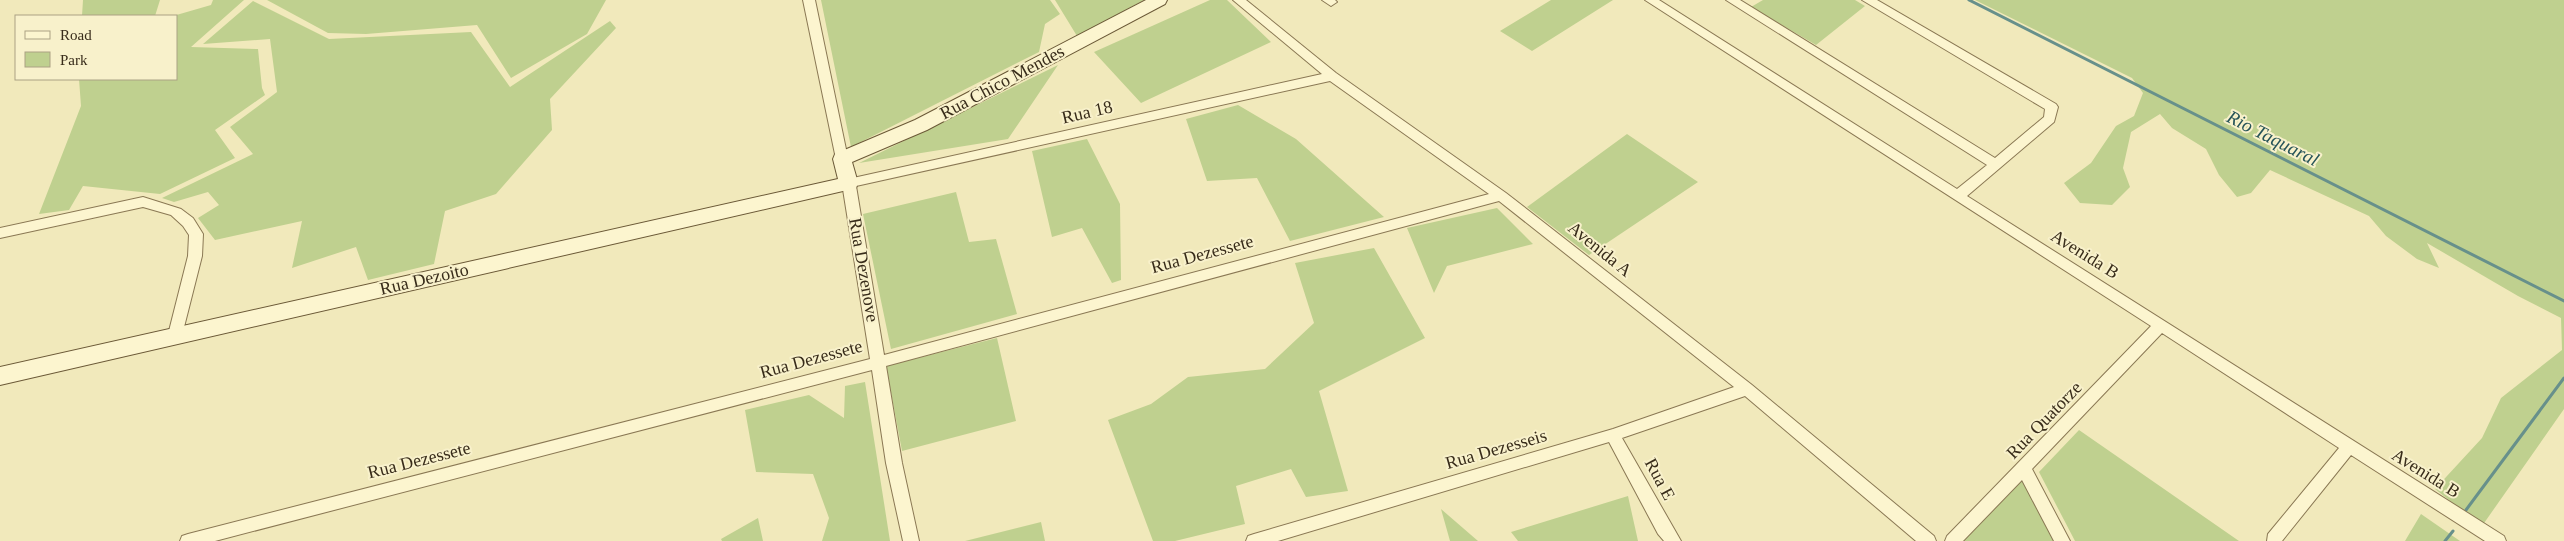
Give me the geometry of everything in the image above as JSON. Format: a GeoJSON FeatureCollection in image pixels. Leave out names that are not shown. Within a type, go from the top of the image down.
{"type":"FeatureCollection","features":[{"type":"Feature","properties":{"kind":"main road","name":"Rua Chico Mendes"},"geometry":{"type":"LineString","coordinates":[[842,159],[921,125],[1159,0]]}},
{"type":"Feature","properties":{"kind":"main road","name":"Rua Dezenove"},"geometry":{"type":"LineString","coordinates":[[842,159],[849,183]]}},
{"type":"Feature","properties":{"kind":"main road","name":"Rua Dezoito"},"geometry":{"type":"LineString","coordinates":[[0,376],[849,183]]}},
{"type":"Feature","properties":{"kind":"street","name":"Rua Dezenove"},"geometry":{"type":"LineString","coordinates":[[809,0],[842,159]]}},
{"type":"Feature","properties":{"kind":"street","name":"Avenida A"},"geometry":{"type":"LineString","coordinates":[[1239,0],[1332,76],[1501,196],[1746,389],[1928,541]]}},
{"type":"Feature","properties":{"kind":"street","name":"Avenida B"},"geometry":{"type":"LineString","coordinates":[[1651,0],[2498,541]]}},
{"type":"Feature","properties":{"kind":"street"},"geometry":{"type":"LineString","coordinates":[[1868,0],[2052,107],[2050,119],[1958,196]]}},
{"type":"Feature","properties":{"kind":"street"},"geometry":{"type":"LineString","coordinates":[[1741,2],[1996,164]]}},
{"type":"Feature","properties":{"kind":"street","name":"Rua 18"},"geometry":{"type":"LineString","coordinates":[[849,183],[1332,76]]}},
{"type":"Feature","properties":{"kind":"street","name":"Rua Dezenove"},"geometry":{"type":"LineString","coordinates":[[849,183],[880,362],[894,463],[911,541]]}},
{"type":"Feature","properties":{"kind":"street","name":"Rua Dezessete"},"geometry":{"type":"LineString","coordinates":[[188,541],[880,362],[1501,196]]}},
{"type":"Feature","properties":{"kind":"street"},"geometry":{"type":"LineString","coordinates":[[0,233],[143,202],[176,212],[188,222],[196,234],[195,256],[176,335]]}},
{"type":"Feature","properties":{"kind":"street","name":"Rua Quatorze"},"geometry":{"type":"LineString","coordinates":[[1953,541],[2161,325]]}},
{"type":"Feature","properties":{"kind":"street","name":"Rua Dezesseis"},"geometry":{"type":"LineString","coordinates":[[1254,541],[1613,435],[1746,389]]}},
{"type":"Feature","properties":{"kind":"street","name":"Rua E"},"geometry":{"type":"LineString","coordinates":[[1613,435],[1664,529],[1673,541]]}},
{"type":"Feature","properties":{"kind":"street"},"geometry":{"type":"LineString","coordinates":[[2274,539],[2349,447]]}},
{"type":"Feature","properties":{"kind":"street"},"geometry":{"type":"LineString","coordinates":[[2024,468],[2062,541]]}},
{"type":"Feature","properties":{"kind":"green space"},"geometry":{"type":"Polygon","coordinates":[[[83,0],[160,0],[155,15],[82,15],[83,0]]]}},
{"type":"Feature","properties":{"kind":"green space"},"geometry":{"type":"Polygon","coordinates":[[[213,0],[244,0],[191,47],[258,49],[262,88],[265,95],[215,130],[235,158],[160,194],[83,186],[69,210],[39,214],[81,106],[79,80],[178,80],[178,15],[176,15],[211,5],[213,0]]]}},
{"type":"Feature","properties":{"kind":"green space"},"geometry":{"type":"Polygon","coordinates":[[[267,0],[606,0],[587,34],[511,78],[477,25],[366,34],[328,33],[267,0]]]}},
{"type":"Feature","properties":{"kind":"green space"},"geometry":{"type":"Polygon","coordinates":[[[821,0],[1050,0],[1060,14],[1045,24],[1039,52],[851,147],[821,0]]]}},
{"type":"Feature","properties":{"kind":"green space"},"geometry":{"type":"Polygon","coordinates":[[[1055,0],[1144,0],[1077,36],[1055,0]]]}},
{"type":"Feature","properties":{"kind":"green space"},"geometry":{"type":"Polygon","coordinates":[[[1210,0],[1227,0],[1271,42],[1141,103],[1094,52],[1210,0]]]}},
{"type":"Feature","properties":{"kind":"green space"},"geometry":{"type":"Polygon","coordinates":[[[1551,0],[1613,0],[1532,51],[1500,31],[1551,0]]]}},
{"type":"Feature","properties":{"kind":"green space"},"geometry":{"type":"Polygon","coordinates":[[[1763,0],[1855,0],[1865,6],[1816,45],[1751,7],[1763,0]]]}},
{"type":"Feature","properties":{"kind":"green space"},"geometry":{"type":"Polygon","coordinates":[[[1975,0],[2564,0],[2564,409],[2482,526],[2435,489],[2482,438],[2501,398],[2562,350],[2561,318],[2518,296],[2427,243],[2439,268],[2417,259],[2386,236],[2369,216],[2270,170],[2251,193],[2237,197],[2219,175],[2206,149],[2172,128],[2160,114],[2131,132],[2123,168],[2130,187],[2112,205],[2080,203],[2064,183],[2091,163],[2116,126],[2134,116],[2143,93],[2132,78],[1975,0]]]}},
{"type":"Feature","properties":{"kind":"green space"},"geometry":{"type":"Polygon","coordinates":[[[253,1],[329,39],[471,32],[510,87],[610,21],[616,28],[550,99],[552,130],[496,194],[445,211],[434,264],[368,280],[356,247],[292,268],[302,221],[215,240],[198,218],[219,205],[208,192],[174,202],[162,198],[253,154],[230,127],[277,92],[270,39],[203,44],[253,1]]]}},
{"type":"Feature","properties":{"kind":"green space"},"geometry":{"type":"Polygon","coordinates":[[[1058,65],[1008,139],[859,163],[1058,65]]]}},
{"type":"Feature","properties":{"kind":"green space"},"geometry":{"type":"Polygon","coordinates":[[[1238,105],[1296,139],[1384,217],[1290,241],[1257,178],[1207,181],[1186,119],[1238,105]]]}},
{"type":"Feature","properties":{"kind":"green space"},"geometry":{"type":"Polygon","coordinates":[[[1627,134],[1698,182],[1589,255],[1527,207],[1627,134]]]}},
{"type":"Feature","properties":{"kind":"green space"},"geometry":{"type":"Polygon","coordinates":[[[1087,139],[1120,204],[1121,280],[1112,283],[1082,228],[1052,237],[1032,151],[1087,139]]]}},
{"type":"Feature","properties":{"kind":"green space"},"geometry":{"type":"Polygon","coordinates":[[[956,192],[969,242],[996,239],[1017,314],[891,349],[863,214],[956,192]]]}},
{"type":"Feature","properties":{"kind":"green space"},"geometry":{"type":"Polygon","coordinates":[[[1497,208],[1533,244],[1447,266],[1434,293],[1407,228],[1497,208]]]}},
{"type":"Feature","properties":{"kind":"green space"},"geometry":{"type":"Polygon","coordinates":[[[1374,248],[1425,338],[1319,391],[1348,491],[1306,497],[1291,469],[1236,486],[1245,524],[1175,541],[1153,541],[1108,420],[1151,404],[1188,377],[1265,369],[1314,323],[1295,263],[1374,248]]]}},
{"type":"Feature","properties":{"kind":"green space"},"geometry":{"type":"Polygon","coordinates":[[[997,338],[1016,421],[902,451],[886,366],[997,338]]]}},
{"type":"Feature","properties":{"kind":"green space"},"geometry":{"type":"Polygon","coordinates":[[[865,382],[890,541],[822,541],[829,518],[813,474],[756,472],[745,410],[809,395],[844,418],[845,386],[865,382]]]}},
{"type":"Feature","properties":{"kind":"green space"},"geometry":{"type":"Polygon","coordinates":[[[2079,430],[2239,541],[2075,541],[2039,472],[2079,430]]]}},
{"type":"Feature","properties":{"kind":"green space"},"geometry":{"type":"Polygon","coordinates":[[[2022,478],[2056,541],[1963,541],[2022,478]]]}},
{"type":"Feature","properties":{"kind":"green space"},"geometry":{"type":"Polygon","coordinates":[[[1628,496],[1638,541],[1518,541],[1511,532],[1628,496]]]}},
{"type":"Feature","properties":{"kind":"green space"},"geometry":{"type":"Polygon","coordinates":[[[1441,509],[1478,541],[1450,541],[1441,509]]]}},
{"type":"Feature","properties":{"kind":"green space"},"geometry":{"type":"Polygon","coordinates":[[[2421,514],[2460,541],[2405,541],[2421,514]]]}},
{"type":"Feature","properties":{"kind":"green space"},"geometry":{"type":"Polygon","coordinates":[[[758,518],[763,541],[722,541],[721,539],[758,518]]]}},
{"type":"Feature","properties":{"kind":"green space"},"geometry":{"type":"Polygon","coordinates":[[[1041,522],[1045,541],[965,541],[1041,522]]]}},
{"type":"Feature","properties":{"kind":"waterway","name":"Rio Taquaral"},"geometry":{"type":"LineString","coordinates":[[1969,0],[2564,301]]}},
{"type":"Feature","properties":{"kind":"waterway"},"geometry":{"type":"LineString","coordinates":[[2466,510],[2564,378]]}},
{"type":"Feature","properties":{"kind":"waterway"},"geometry":{"type":"LineString","coordinates":[[2445,541],[2453,531]]}}]}
